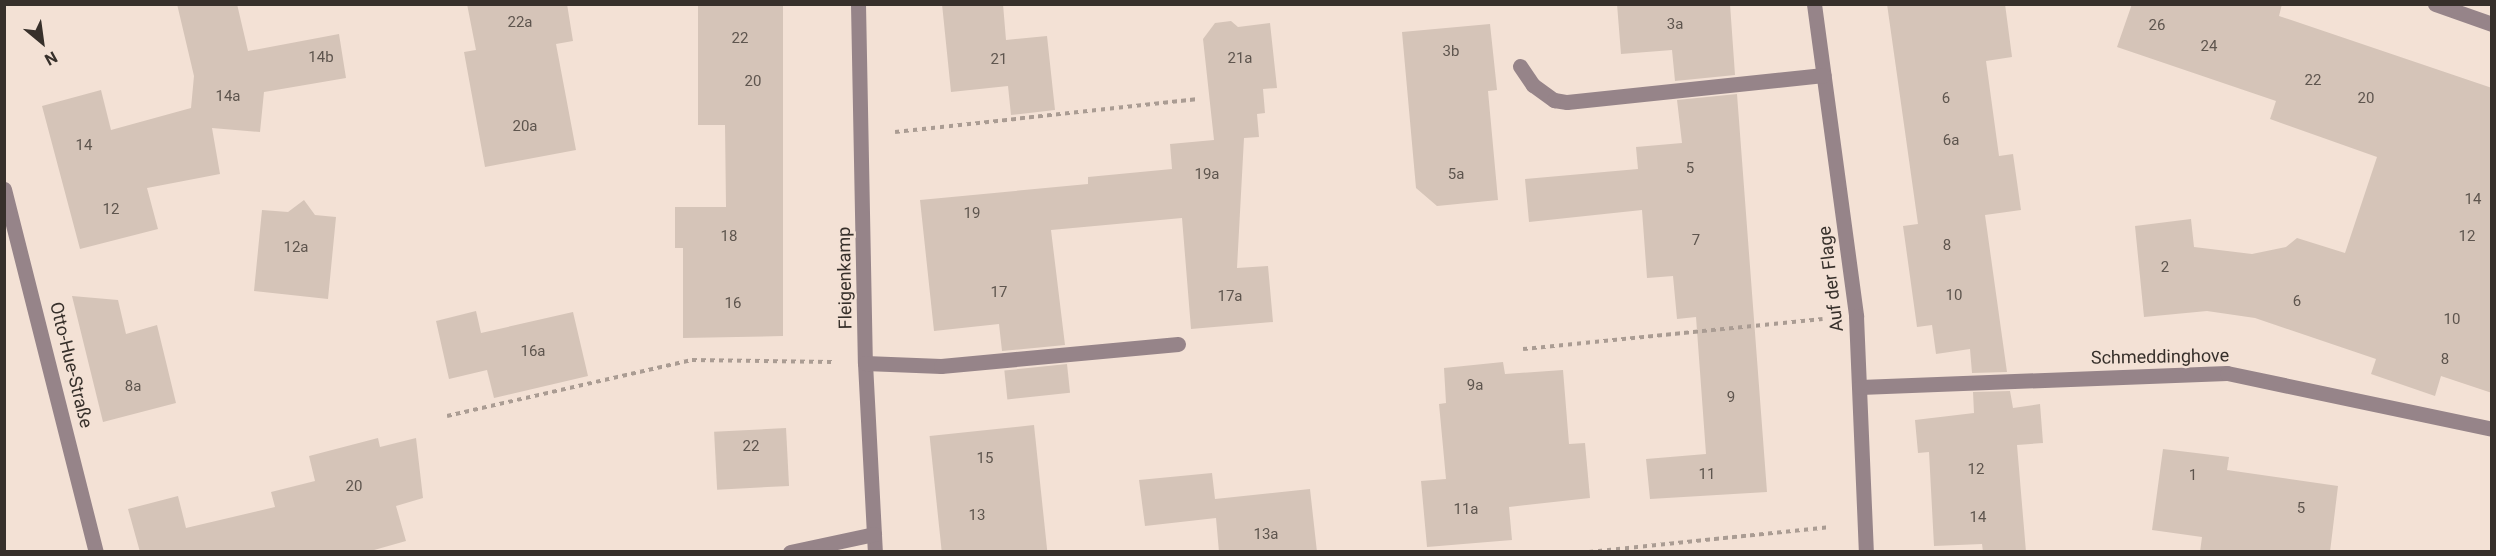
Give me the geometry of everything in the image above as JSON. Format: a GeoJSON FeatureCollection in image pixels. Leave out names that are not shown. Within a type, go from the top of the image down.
{"type":"FeatureCollection","features":[{"type":"Feature","properties":{"kind":"street","name":"Fleigenkamp"},"geometry":{"type":"LineString","coordinates":[[858,4],[863,136],[865,363],[876,552]]}},
{"type":"Feature","properties":{"kind":"street","name":"Auf der Flage"},"geometry":{"type":"LineString","coordinates":[[1814,4],[1857,316],[1866,552]]}},
{"type":"Feature","properties":{"kind":"street"},"geometry":{"type":"LineString","coordinates":[[2435,4],[2492,24]]}},
{"type":"Feature","properties":{"kind":"street"},"geometry":{"type":"LineString","coordinates":[[1520,66],[1540,90],[1554,100],[1567,102],[1824,75]]}},
{"type":"Feature","properties":{"kind":"street","name":"Otto-Hue-Straße"},"geometry":{"type":"LineString","coordinates":[[4,189],[96,552]]}},
{"type":"Feature","properties":{"kind":"street"},"geometry":{"type":"LineString","coordinates":[[865,363],[941,366],[1178,344]]}},
{"type":"Feature","properties":{"kind":"street","name":"Schmeddinghove"},"geometry":{"type":"LineString","coordinates":[[1860,387],[2227,373],[2492,429]]}},
{"type":"Feature","properties":{"kind":"street"},"geometry":{"type":"LineString","coordinates":[[790,552],[874,534]]}},
{"type":"Feature","properties":{"kind":"path"},"geometry":{"type":"LineString","coordinates":[[863,136],[1198,99]]}},
{"type":"Feature","properties":{"kind":"path"},"geometry":{"type":"LineString","coordinates":[[1523,350],[1857,316]]}},
{"type":"Feature","properties":{"kind":"path"},"geometry":{"type":"LineString","coordinates":[[447,416],[692,360],[865,363]]}},
{"type":"Feature","properties":{"kind":"path"},"geometry":{"type":"LineString","coordinates":[[1589,552],[1865,524]]}},
{"type":"Feature","properties":{"kind":"building"},"geometry":{"type":"Polygon","coordinates":[[[177,4],[237,4],[248,51],[339,34],[346,78],[264,92],[260,132],[212,128],[220,174],[147,188],[158,229],[80,249],[42,106],[101,90],[111,130],[191,108],[194,76],[177,4]]]}},
{"type":"Feature","properties":{"kind":"building"},"geometry":{"type":"Polygon","coordinates":[[[467,4],[567,4],[573,41],[556,44],[576,150],[485,167],[464,52],[476,50],[467,4]]]}},
{"type":"Feature","properties":{"kind":"building"},"geometry":{"type":"Polygon","coordinates":[[[698,4],[783,4],[783,336],[683,338],[683,248],[675,248],[675,207],[726,207],[725,125],[698,125],[698,4]]]}},
{"type":"Feature","properties":{"kind":"building"},"geometry":{"type":"Polygon","coordinates":[[[942,4],[1003,4],[1006,40],[1047,36],[1055,110],[1011,115],[1008,86],[951,92],[942,4]]]}},
{"type":"Feature","properties":{"kind":"building"},"geometry":{"type":"Polygon","coordinates":[[[1617,4],[1730,4],[1735,75],[1675,81],[1672,50],[1621,54],[1617,4]]]}},
{"type":"Feature","properties":{"kind":"building"},"geometry":{"type":"Polygon","coordinates":[[[1887,4],[2005,4],[2012,57],[1986,61],[1999,156],[2013,154],[2021,210],[1985,215],[2007,372],[1972,373],[1970,349],[1936,354],[1932,325],[1917,327],[1903,226],[1918,224],[1887,4]]]}},
{"type":"Feature","properties":{"kind":"building"},"geometry":{"type":"Polygon","coordinates":[[[2132,4],[2282,4],[2279,16],[2492,88],[2492,393],[2441,376],[2435,396],[2371,374],[2376,359],[2255,318],[2207,311],[2144,317],[2135,226],[2191,219],[2194,247],[2252,254],[2286,247],[2297,238],[2345,253],[2377,157],[2270,119],[2276,101],[2117,47],[2132,4]]]}},
{"type":"Feature","properties":{"kind":"building"},"geometry":{"type":"Polygon","coordinates":[[[1231,21],[1238,27],[1270,23],[1277,88],[1263,89],[1265,113],[1257,114],[1259,137],[1244,138],[1237,268],[1268,266],[1273,322],[1191,329],[1182,218],[1051,230],[1065,345],[1002,351],[999,324],[934,331],[920,200],[1088,184],[1088,177],[1172,169],[1170,144],[1214,140],[1203,39],[1215,23],[1231,21]]]}},
{"type":"Feature","properties":{"kind":"building"},"geometry":{"type":"Polygon","coordinates":[[[1490,24],[1497,90],[1488,91],[1498,200],[1437,206],[1416,188],[1402,32],[1490,24]]]}},
{"type":"Feature","properties":{"kind":"building"},"geometry":{"type":"Polygon","coordinates":[[[1737,94],[1767,492],[1650,499],[1646,459],[1706,454],[1696,317],[1677,319],[1673,276],[1647,278],[1642,210],[1529,222],[1525,179],[1638,169],[1636,147],[1682,143],[1677,100],[1737,94]]]}},
{"type":"Feature","properties":{"kind":"building"},"geometry":{"type":"Polygon","coordinates":[[[304,200],[315,215],[336,217],[328,299],[254,291],[262,210],[288,212],[304,200]]]}},
{"type":"Feature","properties":{"kind":"building"},"geometry":{"type":"Polygon","coordinates":[[[72,296],[118,300],[126,334],[157,325],[176,403],[103,422],[72,296]]]}},
{"type":"Feature","properties":{"kind":"building"},"geometry":{"type":"Polygon","coordinates":[[[476,311],[481,333],[573,312],[588,376],[494,398],[487,370],[449,379],[436,321],[476,311]]]}},
{"type":"Feature","properties":{"kind":"building"},"geometry":{"type":"Polygon","coordinates":[[[1503,362],[1505,374],[1563,370],[1569,444],[1585,443],[1590,498],[1509,507],[1512,540],[1427,547],[1421,481],[1446,479],[1439,404],[1446,403],[1444,368],[1503,362]]]}},
{"type":"Feature","properties":{"kind":"building"},"geometry":{"type":"Polygon","coordinates":[[[1067,364],[1070,393],[1007,399],[1004,371],[1067,364]]]}},
{"type":"Feature","properties":{"kind":"building"},"geometry":{"type":"Polygon","coordinates":[[[2010,391],[2013,408],[2040,404],[2043,443],[2017,445],[2026,552],[1983,552],[1982,544],[1934,546],[1929,452],[1918,453],[1915,420],[1974,413],[1973,392],[2010,391]]]}},
{"type":"Feature","properties":{"kind":"building"},"geometry":{"type":"Polygon","coordinates":[[[1034,425],[1047,552],[942,552],[930,436],[1034,425]]]}},
{"type":"Feature","properties":{"kind":"building"},"geometry":{"type":"Polygon","coordinates":[[[786,428],[789,486],[717,490],[714,432],[786,428]]]}},
{"type":"Feature","properties":{"kind":"building"},"geometry":{"type":"Polygon","coordinates":[[[378,438],[380,447],[416,438],[423,498],[396,506],[406,541],[367,552],[140,552],[128,509],[178,496],[186,528],[275,507],[271,492],[315,481],[309,456],[378,438]]]}},
{"type":"Feature","properties":{"kind":"building"},"geometry":{"type":"Polygon","coordinates":[[[2163,449],[2229,457],[2227,470],[2338,486],[2330,552],[2200,552],[2202,537],[2152,530],[2163,449]]]}},
{"type":"Feature","properties":{"kind":"building"},"geometry":{"type":"Polygon","coordinates":[[[1212,473],[1215,499],[1310,489],[1317,552],[1219,552],[1216,518],[1145,526],[1139,480],[1212,473]]]}}]}
